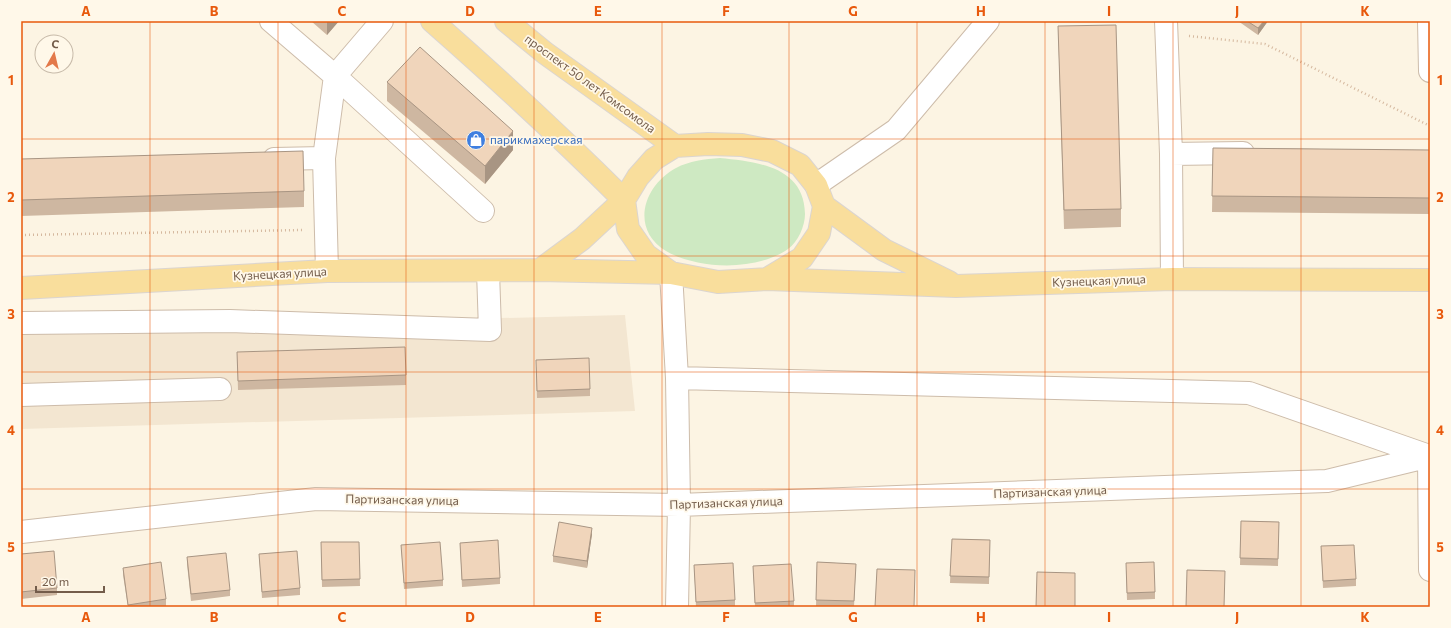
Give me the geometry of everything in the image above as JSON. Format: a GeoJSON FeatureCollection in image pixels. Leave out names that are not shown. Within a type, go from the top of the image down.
{"type":"FeatureCollection","features":[{"type":"Feature","properties":{"kind":"main road"},"geometry":{"type":"LineString","coordinates":[[432,21],[503,83],[624,200],[628,230],[646,255],[671,273]]}},
{"type":"Feature","properties":{"kind":"main road","name":"проспект 50 лет Комсомола"},"geometry":{"type":"LineString","coordinates":[[506,21],[545,53],[675,146]]}},
{"type":"Feature","properties":{"kind":"main road"},"geometry":{"type":"LineString","coordinates":[[540,270],[582,239],[624,200],[638,177],[654,160],[675,146],[708,144],[742,145],[772,151],[800,166],[816,185],[824,206],[819,233],[802,258],[767,279]]}},
{"type":"Feature","properties":{"kind":"main road"},"geometry":{"type":"LineString","coordinates":[[824,206],[884,250],[956,286]]}},
{"type":"Feature","properties":{"kind":"main road","name":"Кузнецкая улица"},"geometry":{"type":"LineString","coordinates":[[21,288],[327,271],[540,270],[671,273],[718,282],[767,279],[956,286],[1172,279],[1430,280]]}},
{"type":"Feature","properties":{"kind":"street"},"geometry":{"type":"LineString","coordinates":[[271,21],[335,76],[483,212]]}},
{"type":"Feature","properties":{"kind":"street"},"geometry":{"type":"LineString","coordinates":[[327,271],[324,158],[335,76],[382,21]]}},
{"type":"Feature","properties":{"kind":"street"},"geometry":{"type":"LineString","coordinates":[[816,185],[896,130],[988,21]]}},
{"type":"Feature","properties":{"kind":"street"},"geometry":{"type":"LineString","coordinates":[[1429,21],[1430,71]]}},
{"type":"Feature","properties":{"kind":"street"},"geometry":{"type":"LineString","coordinates":[[1166,27],[1172,279]]}},
{"type":"Feature","properties":{"kind":"street"},"geometry":{"type":"LineString","coordinates":[[1170,154],[1265,153]]}},
{"type":"Feature","properties":{"kind":"street"},"geometry":{"type":"LineString","coordinates":[[252,160],[324,158]]}},
{"type":"Feature","properties":{"kind":"street"},"geometry":{"type":"LineString","coordinates":[[21,323],[230,321],[490,330],[488,271]]}},
{"type":"Feature","properties":{"kind":"street"},"geometry":{"type":"LineString","coordinates":[[671,273],[677,378],[679,505],[677,607]]}},
{"type":"Feature","properties":{"kind":"street"},"geometry":{"type":"LineString","coordinates":[[677,378],[1249,393],[1429,456],[1430,570]]}},
{"type":"Feature","properties":{"kind":"street"},"geometry":{"type":"LineString","coordinates":[[21,395],[220,389]]}},
{"type":"Feature","properties":{"kind":"street","name":"Партизанская улица"},"geometry":{"type":"LineString","coordinates":[[21,532],[316,499],[679,505],[1327,481],[1429,456]]}},
{"type":"Feature","properties":{"kind":"path"},"geometry":{"type":"LineString","coordinates":[[1166,27],[1265,44],[1430,126]]}},
{"type":"Feature","properties":{"kind":"path"},"geometry":{"type":"LineString","coordinates":[[21,235],[327,229]]}},
{"type":"Feature","properties":{"kind":"shaded area"},"geometry":{"type":"Polygon","coordinates":[[[625,315],[635,411],[21,429],[21,330],[625,315]]]}},
{"type":"Feature","properties":{"kind":"green space"},"geometry":{"type":"Polygon","coordinates":[[[720,158],[763,165],[787,176],[796,186],[803,198],[805,219],[798,238],[792,246],[775,256],[760,261],[744,264],[711,265],[679,257],[666,251],[655,242],[648,231],[645,220],[645,208],[655,185],[676,168],[697,161],[720,158]]]}},
{"type":"Feature","properties":{"kind":"building"},"geometry":{"type":"Polygon","coordinates":[[[1247,21],[1264,21],[1258,28],[1247,21]]]}},
{"type":"Feature","properties":{"kind":"building"},"geometry":{"type":"Polygon","coordinates":[[[1116,25],[1121,209],[1064,210],[1058,26],[1116,25]]]}},
{"type":"Feature","properties":{"kind":"building"},"geometry":{"type":"Polygon","coordinates":[[[420,47],[513,131],[485,166],[387,82],[420,47]]]}},
{"type":"Feature","properties":{"kind":"building"},"geometry":{"type":"Polygon","coordinates":[[[1213,148],[1430,150],[1430,198],[1212,196],[1213,148]]]}},
{"type":"Feature","properties":{"kind":"building"},"geometry":{"type":"Polygon","coordinates":[[[303,151],[304,191],[21,200],[21,159],[303,151]]]}},
{"type":"Feature","properties":{"kind":"building"},"geometry":{"type":"Polygon","coordinates":[[[405,347],[406,375],[238,381],[237,352],[405,347]]]}},
{"type":"Feature","properties":{"kind":"building"},"geometry":{"type":"Polygon","coordinates":[[[589,358],[590,389],[537,391],[536,360],[589,358]]]}},
{"type":"Feature","properties":{"kind":"building"},"geometry":{"type":"Polygon","coordinates":[[[1241,521],[1279,522],[1278,559],[1240,558],[1241,521]]]}},
{"type":"Feature","properties":{"kind":"building"},"geometry":{"type":"Polygon","coordinates":[[[559,522],[592,528],[587,561],[553,556],[559,522]]]}},
{"type":"Feature","properties":{"kind":"building"},"geometry":{"type":"Polygon","coordinates":[[[952,539],[990,540],[989,577],[950,576],[952,539]]]}},
{"type":"Feature","properties":{"kind":"building"},"geometry":{"type":"Polygon","coordinates":[[[498,540],[500,578],[462,580],[460,543],[498,540]]]}},
{"type":"Feature","properties":{"kind":"building"},"geometry":{"type":"Polygon","coordinates":[[[321,542],[359,542],[360,579],[322,580],[321,542]]]}},
{"type":"Feature","properties":{"kind":"building"},"geometry":{"type":"Polygon","coordinates":[[[440,542],[443,580],[404,583],[401,545],[440,542]]]}},
{"type":"Feature","properties":{"kind":"building"},"geometry":{"type":"Polygon","coordinates":[[[1354,545],[1356,579],[1323,581],[1321,546],[1354,545]]]}},
{"type":"Feature","properties":{"kind":"building"},"geometry":{"type":"Polygon","coordinates":[[[54,551],[57,588],[21,592],[21,554],[54,551]]]}},
{"type":"Feature","properties":{"kind":"building"},"geometry":{"type":"Polygon","coordinates":[[[297,551],[300,588],[262,592],[259,554],[297,551]]]}},
{"type":"Feature","properties":{"kind":"building"},"geometry":{"type":"Polygon","coordinates":[[[226,553],[230,590],[191,594],[187,557],[226,553]]]}},
{"type":"Feature","properties":{"kind":"building"},"geometry":{"type":"Polygon","coordinates":[[[161,562],[166,599],[128,605],[123,568],[161,562]]]}},
{"type":"Feature","properties":{"kind":"building"},"geometry":{"type":"Polygon","coordinates":[[[817,562],[856,564],[854,601],[816,600],[817,562]]]}},
{"type":"Feature","properties":{"kind":"building"},"geometry":{"type":"Polygon","coordinates":[[[1154,562],[1155,592],[1127,593],[1126,563],[1154,562]]]}},
{"type":"Feature","properties":{"kind":"building"},"geometry":{"type":"Polygon","coordinates":[[[733,563],[735,600],[696,602],[694,565],[733,563]]]}},
{"type":"Feature","properties":{"kind":"building"},"geometry":{"type":"Polygon","coordinates":[[[791,564],[794,601],[755,603],[753,566],[791,564]]]}},
{"type":"Feature","properties":{"kind":"building"},"geometry":{"type":"Polygon","coordinates":[[[877,569],[915,570],[914,607],[875,607],[877,569]]]}},
{"type":"Feature","properties":{"kind":"building"},"geometry":{"type":"Polygon","coordinates":[[[1187,570],[1225,571],[1224,607],[1186,607],[1187,570]]]}},
{"type":"Feature","properties":{"kind":"building"},"geometry":{"type":"Polygon","coordinates":[[[1037,572],[1075,573],[1075,607],[1036,607],[1037,572]]]}},
{"type":"Feature","properties":{"kind":"place","name":"парикмахерская"},"geometry":{"type":"Point","coordinates":[476,140]}}]}
